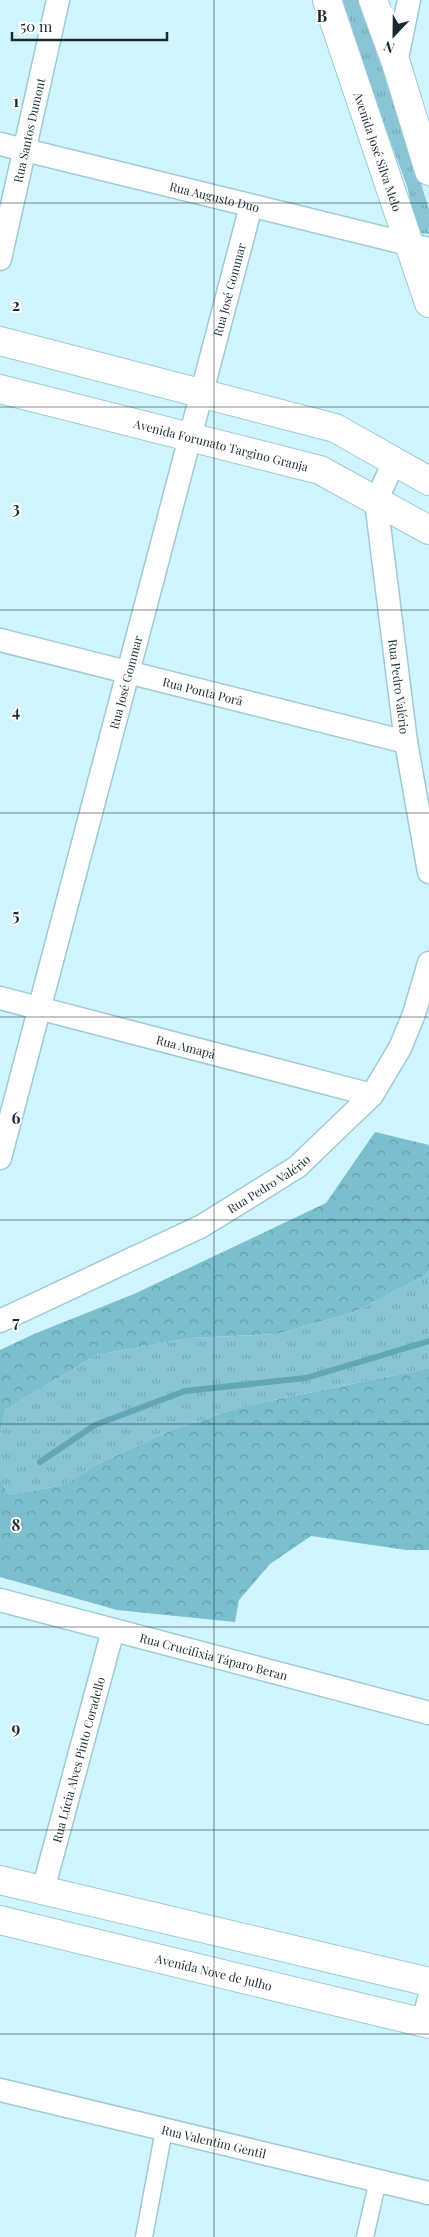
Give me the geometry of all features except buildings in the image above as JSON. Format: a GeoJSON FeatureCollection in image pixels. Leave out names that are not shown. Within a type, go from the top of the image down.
{"type":"FeatureCollection","features":[{"type":"Feature","properties":{"kind":"street","name":"Rua Santos Dumont"},"geometry":{"type":"LineString","coordinates":[[0,259],[58,0]]}},
{"type":"Feature","properties":{"kind":"street","name":"Avenida José Silva Melo"},"geometry":{"type":"LineString","coordinates":[[328,0],[419,246],[429,304]]}},
{"type":"Feature","properties":{"kind":"street"},"geometry":{"type":"LineString","coordinates":[[373,0],[396,63],[429,171]]}},
{"type":"Feature","properties":{"kind":"street"},"geometry":{"type":"LineString","coordinates":[[396,63],[409,0]]}},
{"type":"Feature","properties":{"kind":"street","name":"Rua Augusto Duo"},"geometry":{"type":"LineString","coordinates":[[0,144],[419,246]]}},
{"type":"Feature","properties":{"kind":"street","name":"Rua José Gommar"},"geometry":{"type":"LineString","coordinates":[[0,1158],[251,206]]}},
{"type":"Feature","properties":{"kind":"street"},"geometry":{"type":"LineString","coordinates":[[0,341],[335,428],[429,481]]}},
{"type":"Feature","properties":{"kind":"street","name":"Avenida Forunato Targino Granja"},"geometry":{"type":"LineString","coordinates":[[0,388],[320,470],[429,530]]}},
{"type":"Feature","properties":{"kind":"street"},"geometry":{"type":"LineString","coordinates":[[376,501],[394,462]]}},
{"type":"Feature","properties":{"kind":"street","name":"Rua Pedro Valério"},"geometry":{"type":"LineString","coordinates":[[376,501],[406,742],[429,872]]}},
{"type":"Feature","properties":{"kind":"street","name":"Rua Ponta Porâ"},"geometry":{"type":"LineString","coordinates":[[0,640],[406,742]]}},
{"type":"Feature","properties":{"kind":"street","name":"Rua Pedro Valério"},"geometry":{"type":"LineString","coordinates":[[7,1314],[202,1226],[297,1167],[372,1094],[400,1048],[414,1014],[429,964]]}},
{"type":"Feature","properties":{"kind":"street","name":"Rua Amapá"},"geometry":{"type":"LineString","coordinates":[[0,998],[372,1094]]}},
{"type":"Feature","properties":{"kind":"street","name":"Rua Crucifixia Táparo Beran"},"geometry":{"type":"LineString","coordinates":[[0,1600],[429,1713]]}},
{"type":"Feature","properties":{"kind":"street","name":"Rua Lúcia Alves Pinto Coradello"},"geometry":{"type":"LineString","coordinates":[[43,1890],[113,1630]]}},
{"type":"Feature","properties":{"kind":"street"},"geometry":{"type":"LineString","coordinates":[[0,1880],[429,1982]]}},
{"type":"Feature","properties":{"kind":"street","name":"Avenida Nove de Julho"},"geometry":{"type":"LineString","coordinates":[[0,1920],[427,2015]]}},
{"type":"Feature","properties":{"kind":"street","name":"Rua Valentim Gentil"},"geometry":{"type":"LineString","coordinates":[[0,2090],[429,2193]]}},
{"type":"Feature","properties":{"kind":"street"},"geometry":{"type":"LineString","coordinates":[[144,2237],[164,2130]]}},
{"type":"Feature","properties":{"kind":"street"},"geometry":{"type":"LineString","coordinates":[[365,2237],[378,2180]]}},
{"type":"Feature","properties":{"kind":"green space"},"geometry":{"type":"Polygon","coordinates":[[[338,0],[358,0],[415,163],[429,210],[429,234],[418,233],[407,186],[338,0]]]}},
{"type":"Feature","properties":{"kind":"green space"},"geometry":{"type":"Polygon","coordinates":[[[375,1132],[429,1145],[429,1271],[424,1276],[354,1312],[277,1334],[190,1338],[96,1355],[5,1410],[0,1437],[0,1350],[34,1334],[134,1294],[326,1203],[375,1132]]]}},
{"type":"Feature","properties":{"kind":"green space"},"geometry":{"type":"Polygon","coordinates":[[[429,1271],[429,1368],[245,1406],[174,1429],[98,1464],[64,1485],[9,1495],[0,1480],[0,1437],[5,1410],[96,1355],[190,1338],[277,1334],[354,1312],[424,1276],[429,1271]]]}},
{"type":"Feature","properties":{"kind":"green space"},"geometry":{"type":"Polygon","coordinates":[[[429,1368],[429,1550],[406,1550],[311,1536],[270,1564],[239,1600],[235,1622],[117,1610],[0,1577],[0,1480],[9,1495],[64,1485],[98,1464],[174,1429],[245,1406],[429,1368]]]}},
{"type":"Feature","properties":{"kind":"waterway"},"geometry":{"type":"LineString","coordinates":[[40,1462],[95,1425],[185,1391],[306,1378],[429,1341]]}}]}
